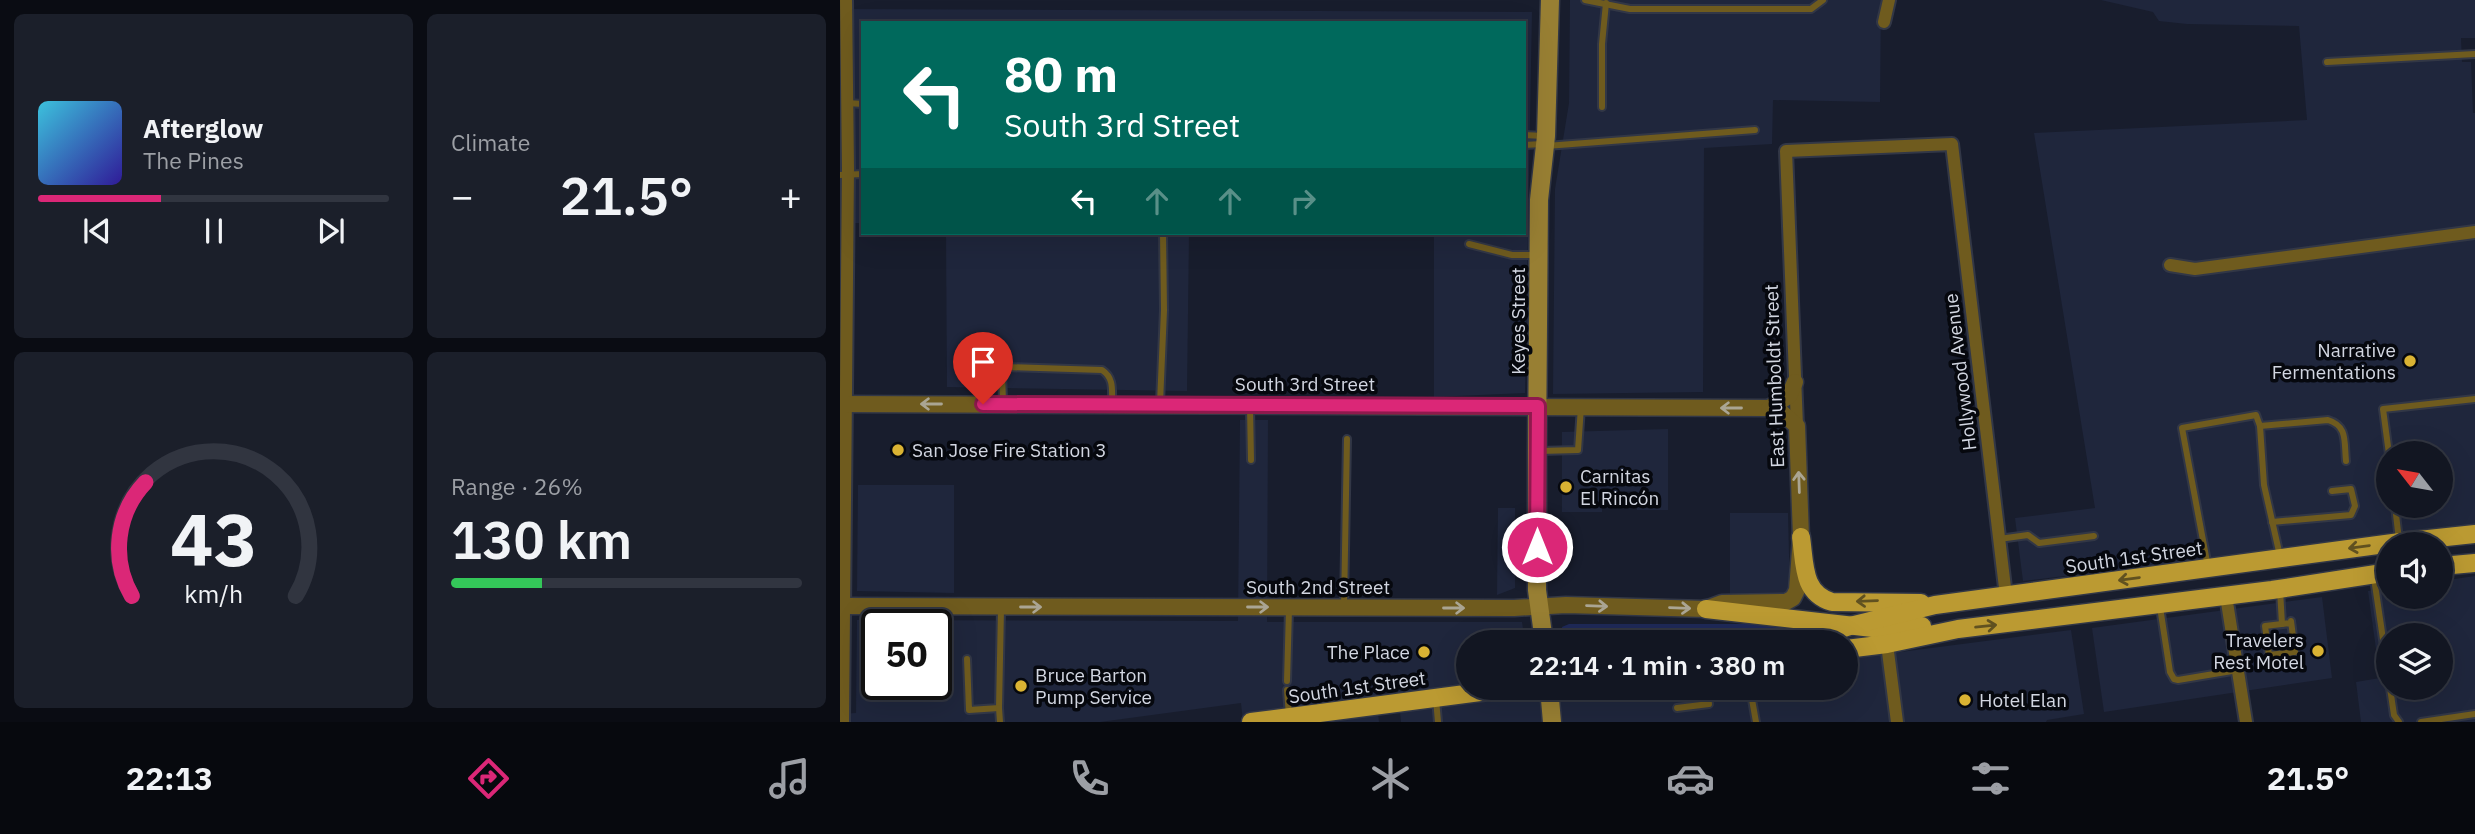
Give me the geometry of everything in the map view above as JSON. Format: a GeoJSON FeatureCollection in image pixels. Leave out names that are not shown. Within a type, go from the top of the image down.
{"type":"FeatureCollection","features":[{"type":"Feature","properties":{"kind":"main road","name":"Keyes Street"},"geometry":{"type":"LineString","coordinates":[[1542,630],[1537,590],[1539,200],[1545,142],[1550,0]]}},
{"type":"Feature","properties":{"kind":"main road","name":"South 1st Street"},"geometry":{"type":"LineString","coordinates":[[2453,536],[2475,534]]}},
{"type":"Feature","properties":{"kind":"main road"},"geometry":{"type":"LineString","coordinates":[[1801,537],[1807,578],[1820,598],[1832,602],[1914,601],[1935,605]]}},
{"type":"Feature","properties":{"kind":"main road","name":"South 1st Street"},"geometry":{"type":"LineString","coordinates":[[1838,630],[1935,605],[2376,545]]}},
{"type":"Feature","properties":{"kind":"main road"},"geometry":{"type":"LineString","coordinates":[[2453,565],[2475,563]]}},
{"type":"Feature","properties":{"kind":"main road"},"geometry":{"type":"LineString","coordinates":[[1858,648],[1958,629],[2226,596],[2281,595],[2376,573]]}},
{"type":"Feature","properties":{"kind":"main road"},"geometry":{"type":"LineString","coordinates":[[1706,609],[1890,630],[1940,624],[1958,629]]}},
{"type":"Feature","properties":{"kind":"main road","name":"South 1st Street"},"geometry":{"type":"LineString","coordinates":[[1251,722],[1289,720],[1456,695]]}},
{"type":"Feature","properties":{"kind":"main road"},"geometry":{"type":"LineString","coordinates":[[1550,700],[1552,722]]}},
{"type":"Feature","properties":{"kind":"street"},"geometry":{"type":"LineString","coordinates":[[843,722],[842,404],[846,0]]}},
{"type":"Feature","properties":{"kind":"street"},"geometry":{"type":"LineString","coordinates":[[1884,22],[1889,0]]}},
{"type":"Feature","properties":{"kind":"street","name":"East Humboldt Street"},"geometry":{"type":"LineString","coordinates":[[1793,598],[1798,582],[1801,537],[1786,151],[1952,144]]}},
{"type":"Feature","properties":{"kind":"street","name":"Hollywood Avenue"},"geometry":{"type":"LineString","coordinates":[[1952,144],[2006,596]]}},
{"type":"Feature","properties":{"kind":"street"},"geometry":{"type":"LineString","coordinates":[[2170,265],[2194,269],[2475,232]]}},
{"type":"Feature","properties":{"kind":"street"},"geometry":{"type":"LineString","coordinates":[[1769,408],[1788,396],[1796,382]]}},
{"type":"Feature","properties":{"kind":"street","name":"South 3rd Street"},"geometry":{"type":"LineString","coordinates":[[842,404],[1769,408]]}},
{"type":"Feature","properties":{"kind":"street"},"geometry":{"type":"LineString","coordinates":[[1769,408],[1781,412],[1797,426]]}},
{"type":"Feature","properties":{"kind":"street"},"geometry":{"type":"LineString","coordinates":[[2226,596],[2246,722]]}},
{"type":"Feature","properties":{"kind":"street","name":"South 2nd Street"},"geometry":{"type":"LineString","coordinates":[[842,606],[1539,606],[1706,609],[1722,603],[1775,603],[1793,598]]}},
{"type":"Feature","properties":{"kind":"street"},"geometry":{"type":"LineString","coordinates":[[1887,644],[1897,722]]}},
{"type":"Feature","properties":{"kind":"lane"},"geometry":{"type":"LineString","coordinates":[[1585,0],[1630,9],[1811,9],[1823,0]]}},
{"type":"Feature","properties":{"kind":"lane"},"geometry":{"type":"LineString","coordinates":[[1602,107],[1602,44],[1606,3]]}},
{"type":"Feature","properties":{"kind":"lane"},"geometry":{"type":"LineString","coordinates":[[2327,62],[2475,54]]}},
{"type":"Feature","properties":{"kind":"lane"},"geometry":{"type":"LineString","coordinates":[[847,103],[861,104]]}},
{"type":"Feature","properties":{"kind":"lane"},"geometry":{"type":"LineString","coordinates":[[1526,145],[1755,130]]}},
{"type":"Feature","properties":{"kind":"lane"},"geometry":{"type":"LineString","coordinates":[[1526,136],[1545,142]]}},
{"type":"Feature","properties":{"kind":"lane"},"geometry":{"type":"LineString","coordinates":[[1160,405],[1163,386],[1163,235]]}},
{"type":"Feature","properties":{"kind":"lane"},"geometry":{"type":"LineString","coordinates":[[1469,244],[1512,255],[1539,255]]}},
{"type":"Feature","properties":{"kind":"lane"},"geometry":{"type":"LineString","coordinates":[[1003,404],[1004,367],[1102,370],[1109,374],[1112,384],[1112,405]]}},
{"type":"Feature","properties":{"kind":"lane"},"geometry":{"type":"LineString","coordinates":[[2387,441],[2383,409],[2475,399]]}},
{"type":"Feature","properties":{"kind":"lane"},"geometry":{"type":"LineString","coordinates":[[1250,405],[1251,460]]}},
{"type":"Feature","properties":{"kind":"lane"},"geometry":{"type":"LineString","coordinates":[[1537,451],[1578,450],[1581,406]]}},
{"type":"Feature","properties":{"kind":"lane"},"geometry":{"type":"LineString","coordinates":[[2208,568],[2182,428],[2256,415],[2260,426],[2264,485],[2281,558]]}},
{"type":"Feature","properties":{"kind":"lane"},"geometry":{"type":"LineString","coordinates":[[2260,426],[2328,420],[2337,423],[2342,428],[2346,461]]}},
{"type":"Feature","properties":{"kind":"lane"},"geometry":{"type":"LineString","coordinates":[[1344,608],[1346,439]]}},
{"type":"Feature","properties":{"kind":"lane"},"geometry":{"type":"LineString","coordinates":[[2272,522],[2351,515],[2355,506],[2351,489],[2333,491]]}},
{"type":"Feature","properties":{"kind":"lane"},"geometry":{"type":"LineString","coordinates":[[1999,539],[2028,535],[2039,543],[2094,536]]}},
{"type":"Feature","properties":{"kind":"lane"},"geometry":{"type":"LineString","coordinates":[[2281,595],[2289,609]]}},
{"type":"Feature","properties":{"kind":"lane"},"geometry":{"type":"LineString","coordinates":[[2281,595],[2282,624]]}},
{"type":"Feature","properties":{"kind":"lane"},"geometry":{"type":"LineString","coordinates":[[2160,604],[2170,672],[2174,678],[2178,680],[2238,670]]}},
{"type":"Feature","properties":{"kind":"lane"},"geometry":{"type":"LineString","coordinates":[[1000,722],[1001,607]]}},
{"type":"Feature","properties":{"kind":"lane"},"geometry":{"type":"LineString","coordinates":[[1287,681],[1289,608]]}},
{"type":"Feature","properties":{"kind":"lane"},"geometry":{"type":"LineString","coordinates":[[2291,622],[2295,652],[2269,656],[2265,626],[2282,624],[2291,622]]}},
{"type":"Feature","properties":{"kind":"lane"},"geometry":{"type":"LineString","coordinates":[[967,659],[969,710],[999,708]]}},
{"type":"Feature","properties":{"kind":"lane"},"geometry":{"type":"LineString","coordinates":[[1287,690],[1289,720]]}},
{"type":"Feature","properties":{"kind":"lane"},"geometry":{"type":"LineString","coordinates":[[1435,697],[1438,722]]}},
{"type":"Feature","properties":{"kind":"lane"},"geometry":{"type":"LineString","coordinates":[[1677,708],[1709,705],[1708,700]]}},
{"type":"Feature","properties":{"kind":"lane"},"geometry":{"type":"LineString","coordinates":[[1752,700],[1756,722]]}},
{"type":"Feature","properties":{"kind":"lane"},"geometry":{"type":"LineString","coordinates":[[2392,700],[2394,715],[2399,722]]}},
{"type":"Feature","properties":{"kind":"lane"},"geometry":{"type":"LineString","coordinates":[[2421,722],[2475,714]]}},
{"type":"Feature","properties":{"kind":"shaded area"},"geometry":{"type":"Polygon","coordinates":[[[1570,0],[1881,0],[1880,102],[1773,100],[1772,144],[1704,148],[1703,392],[1553,394],[1555,189],[1569,103],[1570,0]]]}},
{"type":"Feature","properties":{"kind":"shaded area"},"geometry":{"type":"Polygon","coordinates":[[[2101,0],[2475,0],[2475,38],[2461,38],[2462,62],[2471,62],[2475,113],[2475,526],[2426,532],[2376,532],[2376,538],[2023,581],[2015,518],[2095,508],[2034,133],[2307,120],[2299,26],[2159,21],[2153,12],[2101,0]]]}},
{"type":"Feature","properties":{"kind":"shaded area"},"geometry":{"type":"Polygon","coordinates":[[[840,9],[1532,12],[1525,393],[1434,397],[1434,235],[1526,235],[1526,21],[861,21],[861,223],[840,223],[840,9]]]}},
{"type":"Feature","properties":{"kind":"shaded area"},"geometry":{"type":"Polygon","coordinates":[[[946,235],[1189,235],[1187,391],[947,387],[946,235]]]}},
{"type":"Feature","properties":{"kind":"shaded area"},"geometry":{"type":"Polygon","coordinates":[[[1240,420],[1268,420],[1267,622],[1522,622],[1523,630],[1456,630],[1456,700],[1858,700],[1858,657],[2071,630],[2084,714],[2046,722],[1401,722],[1397,683],[1375,686],[1379,722],[1243,722],[1241,703],[1100,722],[840,722],[840,714],[856,713],[857,620],[861,620],[861,700],[952,700],[952,620],[1238,621],[1240,420]]]}},
{"type":"Feature","properties":{"kind":"shaded area"},"geometry":{"type":"Polygon","coordinates":[[[1668,429],[1668,510],[1637,510],[1636,491],[1603,493],[1602,512],[1562,512],[1562,432],[1668,429]]]}},
{"type":"Feature","properties":{"kind":"shaded area"},"geometry":{"type":"Polygon","coordinates":[[[858,485],[954,485],[954,593],[857,591],[858,485]]]}},
{"type":"Feature","properties":{"kind":"shaded area"},"geometry":{"type":"Polygon","coordinates":[[[1498,508],[1515,508],[1515,588],[1497,595],[1498,508]]]}},
{"type":"Feature","properties":{"kind":"shaded area"},"geometry":{"type":"Polygon","coordinates":[[[1730,513],[1788,513],[1790,597],[1730,597],[1730,513]]]}},
{"type":"Feature","properties":{"kind":"shaded area"},"geometry":{"type":"Polygon","coordinates":[[[2475,576],[2475,722],[2361,722],[2356,682],[2376,679],[2376,700],[2453,700],[2453,623],[2376,623],[2376,649],[2368,591],[2376,590],[2376,609],[2453,609],[2453,579],[2475,576]]]}},
{"type":"Feature","properties":{"kind":"shaded area"},"geometry":{"type":"Polygon","coordinates":[[[2322,597],[2332,678],[2104,712],[2092,628],[2322,597]]]}},
{"type":"Feature","properties":{"kind":"shaded area"},"geometry":{"type":"Polygon","coordinates":[[[1569,624],[1765,624],[1804,629],[1562,630],[1562,627],[1569,624]]]}},
{"type":"Feature","properties":{"kind":"place","name":"Narrative Fermentations"},"geometry":{"type":"Point","coordinates":[2410,361]}},
{"type":"Feature","properties":{"kind":"place","name":"San Jose Fire Station 3"},"geometry":{"type":"Point","coordinates":[898,450]}},
{"type":"Feature","properties":{"kind":"place","name":"Carnitas El Rincón"},"geometry":{"type":"Point","coordinates":[1566,487]}},
{"type":"Feature","properties":{"kind":"place","name":"Travelers Rest Motel"},"geometry":{"type":"Point","coordinates":[2318,651]}},
{"type":"Feature","properties":{"kind":"place","name":"The Place"},"geometry":{"type":"Point","coordinates":[1424,652]}},
{"type":"Feature","properties":{"kind":"place","name":"Bruce Barton Pump Service"},"geometry":{"type":"Point","coordinates":[1021,686]}},
{"type":"Feature","properties":{"kind":"place","name":"Hotel Elan"},"geometry":{"type":"Point","coordinates":[1965,700]}},
{"type":"Feature","properties":{"kind":"route"},"geometry":{"type":"LineString","coordinates":[[983,404],[1538,406],[1537,547]]}}]}
